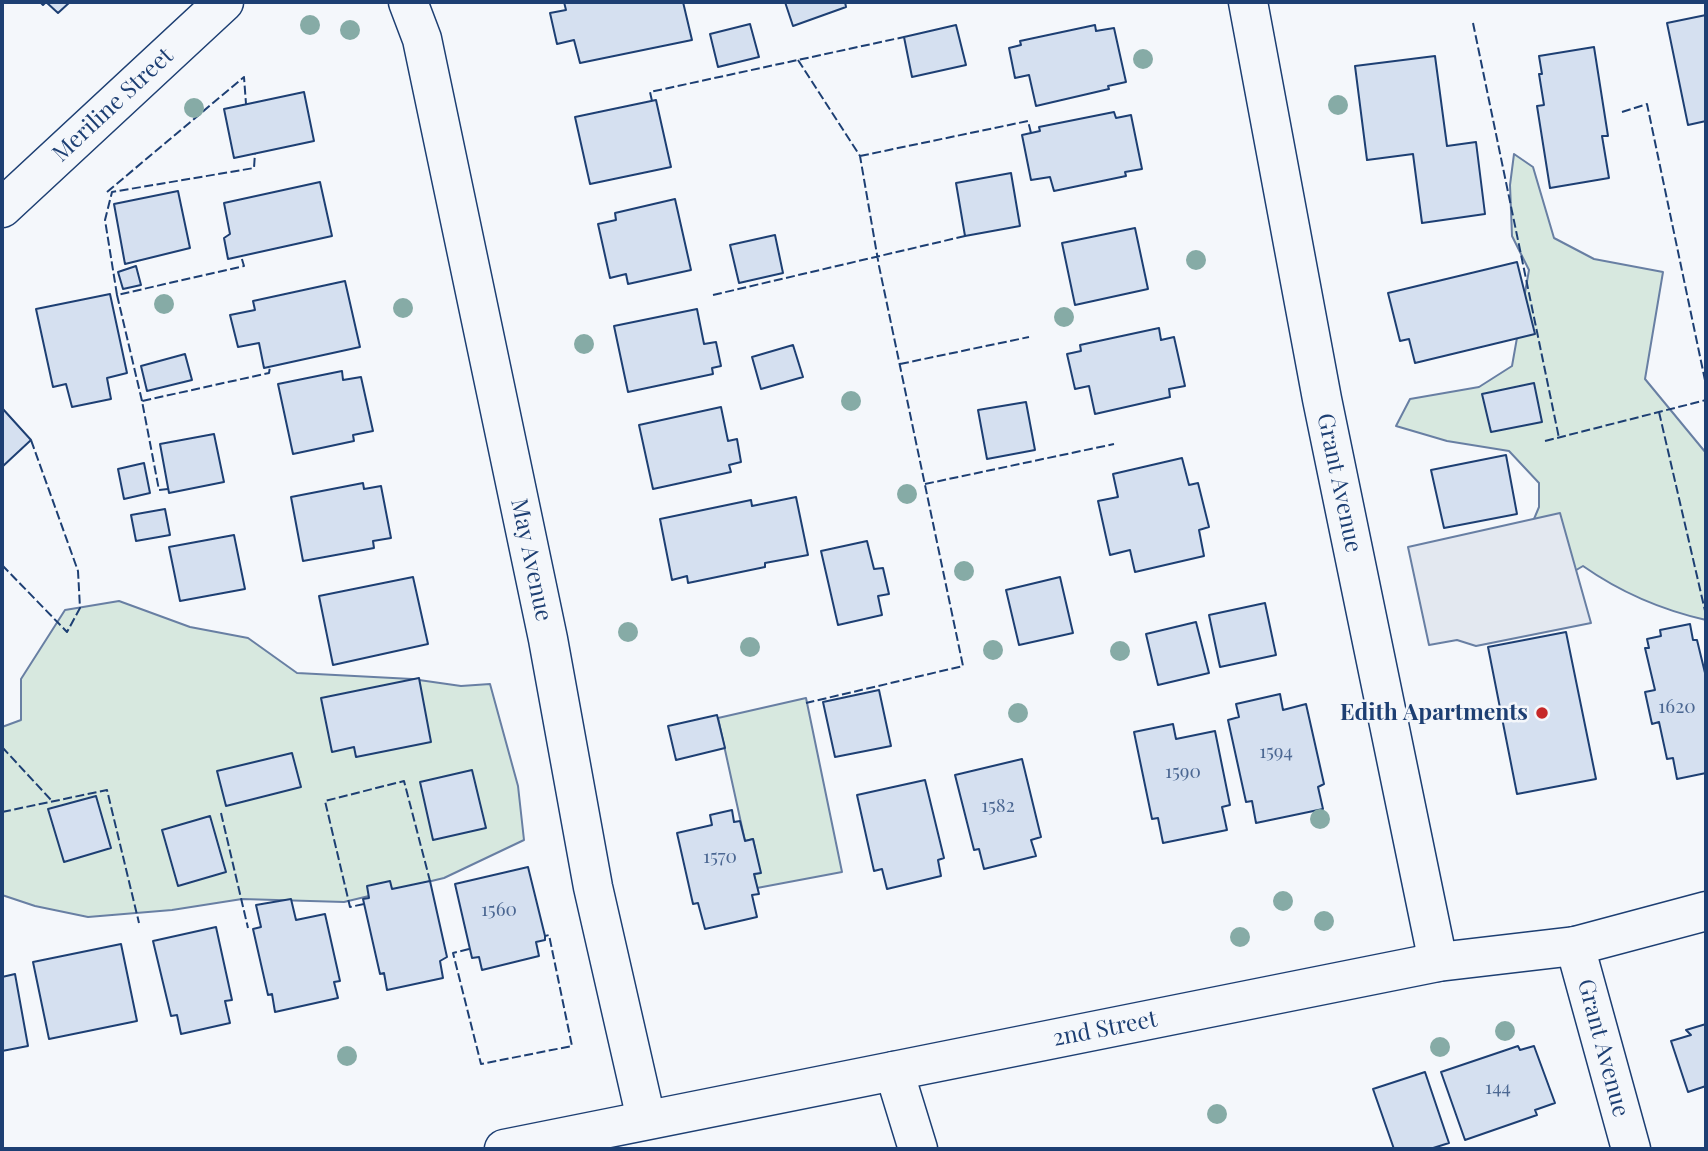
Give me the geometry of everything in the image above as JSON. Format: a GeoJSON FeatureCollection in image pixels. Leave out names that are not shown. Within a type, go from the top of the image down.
{"type":"FeatureCollection","features":[{"type":"Feature","properties":{"kind":"street","name":"Meriline Street"},"geometry":{"type":"LineString","coordinates":[[2,208],[224,2]]}},
{"type":"Feature","properties":{"kind":"street","name":"May Avenue"},"geometry":{"type":"LineString","coordinates":[[408,2],[422,39],[548,639],[593,887],[646,1119]]}},
{"type":"Feature","properties":{"kind":"street","name":"Grant Avenue"},"geometry":{"type":"LineString","coordinates":[[1248,2],[1314,358],[1438,962]]}},
{"type":"Feature","properties":{"kind":"street","name":"2nd Street"},"geometry":{"type":"LineString","coordinates":[[504,1149],[1438,962],[1576,946],[1706,911]]}},
{"type":"Feature","properties":{"kind":"street","name":"Grant Avenue"},"geometry":{"type":"LineString","coordinates":[[1576,946],[1631,1149]]}},
{"type":"Feature","properties":{"kind":"street"},"geometry":{"type":"LineString","coordinates":[[894,1070],[918,1149]]}},
{"type":"Feature","properties":{"kind":"shaded area"},"geometry":{"type":"Polygon","coordinates":[[[1514,154],[1533,167],[1554,238],[1594,259],[1663,272],[1645,379],[1706,453],[1706,620],[1642,599],[1583,566],[1561,579],[1534,519],[1539,507],[1539,483],[1509,451],[1447,441],[1396,426],[1410,399],[1479,387],[1512,366],[1529,270],[1512,236],[1510,185],[1514,154]]]}},
{"type":"Feature","properties":{"kind":"shaded area"},"geometry":{"type":"Polygon","coordinates":[[[1560,513],[1591,623],[1476,646],[1457,640],[1429,645],[1408,547],[1560,513]]]}},
{"type":"Feature","properties":{"kind":"shaded area"},"geometry":{"type":"Polygon","coordinates":[[[119,601],[190,627],[248,638],[297,673],[412,679],[461,686],[490,684],[518,786],[524,840],[444,878],[344,902],[242,899],[172,910],[88,917],[35,906],[2,895],[2,727],[21,720],[21,679],[65,610],[119,601]]]}},
{"type":"Feature","properties":{"kind":"shaded area"},"geometry":{"type":"Polygon","coordinates":[[[806,698],[842,872],[757,888],[754,874],[760,873],[753,839],[745,841],[718,718],[806,698]]]}},
{"type":"Feature","properties":{"kind":"building"},"geometry":{"type":"Polygon","coordinates":[[[46,2],[70,2],[58,13],[46,2]]]}},
{"type":"Feature","properties":{"kind":"building"},"geometry":{"type":"Polygon","coordinates":[[[564,2],[683,2],[692,40],[580,63],[574,40],[557,44],[550,13],[566,10],[564,2]]]}},
{"type":"Feature","properties":{"kind":"building"},"geometry":{"type":"Polygon","coordinates":[[[785,2],[845,2],[846,7],[793,26],[785,2]]]}},
{"type":"Feature","properties":{"kind":"building"},"geometry":{"type":"Polygon","coordinates":[[[1706,15],[1706,121],[1688,125],[1667,23],[1706,15]]]}},
{"type":"Feature","properties":{"kind":"building"},"geometry":{"type":"Polygon","coordinates":[[[750,24],[759,57],[718,67],[710,34],[750,24]]]}},
{"type":"Feature","properties":{"kind":"building"},"geometry":{"type":"Polygon","coordinates":[[[956,25],[966,65],[912,77],[904,37],[956,25]]]}},
{"type":"Feature","properties":{"kind":"building"},"geometry":{"type":"Polygon","coordinates":[[[1095,25],[1096,31],[1114,28],[1126,82],[1108,86],[1109,89],[1036,106],[1029,75],[1015,78],[1009,48],[1021,45],[1020,41],[1095,25]]]}},
{"type":"Feature","properties":{"kind":"building"},"geometry":{"type":"Polygon","coordinates":[[[1594,47],[1608,136],[1602,136],[1609,178],[1550,188],[1537,106],[1544,105],[1539,56],[1594,47]]]}},
{"type":"Feature","properties":{"kind":"building"},"geometry":{"type":"Polygon","coordinates":[[[1435,56],[1447,146],[1476,142],[1485,214],[1422,223],[1413,154],[1367,160],[1355,66],[1435,56]]]}},
{"type":"Feature","properties":{"kind":"building"},"geometry":{"type":"Polygon","coordinates":[[[304,92],[314,141],[234,158],[224,109],[304,92]]]}},
{"type":"Feature","properties":{"kind":"building"},"geometry":{"type":"Polygon","coordinates":[[[656,100],[671,167],[590,184],[575,117],[656,100]]]}},
{"type":"Feature","properties":{"kind":"building"},"geometry":{"type":"Polygon","coordinates":[[[1114,112],[1116,118],[1131,115],[1142,169],[1125,172],[1126,176],[1054,191],[1050,177],[1031,180],[1022,135],[1040,131],[1039,127],[1114,112]]]}},
{"type":"Feature","properties":{"kind":"building"},"geometry":{"type":"Polygon","coordinates":[[[1011,173],[1020,226],[965,236],[956,183],[1011,173]]]}},
{"type":"Feature","properties":{"kind":"building"},"geometry":{"type":"Polygon","coordinates":[[[320,182],[332,236],[228,259],[224,238],[230,234],[224,203],[320,182]]]}},
{"type":"Feature","properties":{"kind":"building"},"geometry":{"type":"Polygon","coordinates":[[[178,191],[190,248],[125,264],[114,204],[178,191]]]}},
{"type":"Feature","properties":{"kind":"building"},"geometry":{"type":"Polygon","coordinates":[[[675,199],[691,270],[628,284],[626,274],[610,278],[598,224],[616,220],[615,213],[675,199]]]}},
{"type":"Feature","properties":{"kind":"building"},"geometry":{"type":"Polygon","coordinates":[[[1135,228],[1148,289],[1075,305],[1062,243],[1135,228]]]}},
{"type":"Feature","properties":{"kind":"building"},"geometry":{"type":"Polygon","coordinates":[[[775,235],[783,273],[739,283],[730,245],[775,235]]]}},
{"type":"Feature","properties":{"kind":"building"},"geometry":{"type":"Polygon","coordinates":[[[1517,262],[1535,334],[1415,363],[1409,339],[1400,341],[1388,293],[1517,262]]]}},
{"type":"Feature","properties":{"kind":"building"},"geometry":{"type":"Polygon","coordinates":[[[136,266],[141,285],[123,289],[118,272],[136,266]]]}},
{"type":"Feature","properties":{"kind":"building"},"geometry":{"type":"Polygon","coordinates":[[[345,281],[360,347],[264,368],[259,343],[238,347],[230,315],[255,310],[253,301],[345,281]]]}},
{"type":"Feature","properties":{"kind":"building"},"geometry":{"type":"Polygon","coordinates":[[[110,294],[127,373],[107,378],[111,399],[72,407],[66,384],[53,387],[36,309],[110,294]]]}},
{"type":"Feature","properties":{"kind":"building"},"geometry":{"type":"Polygon","coordinates":[[[697,309],[704,344],[716,342],[721,366],[712,368],[713,374],[628,392],[614,326],[697,309]]]}},
{"type":"Feature","properties":{"kind":"building"},"geometry":{"type":"Polygon","coordinates":[[[1159,328],[1161,340],[1174,337],[1185,386],[1169,389],[1170,397],[1095,414],[1089,386],[1075,389],[1067,354],[1081,351],[1080,345],[1159,328]]]}},
{"type":"Feature","properties":{"kind":"building"},"geometry":{"type":"Polygon","coordinates":[[[793,345],[803,377],[761,389],[752,357],[793,345]]]}},
{"type":"Feature","properties":{"kind":"building"},"geometry":{"type":"Polygon","coordinates":[[[185,354],[192,380],[147,391],[141,366],[185,354]]]}},
{"type":"Feature","properties":{"kind":"building"},"geometry":{"type":"Polygon","coordinates":[[[342,371],[343,380],[361,377],[373,431],[353,435],[354,441],[293,454],[278,384],[342,371]]]}},
{"type":"Feature","properties":{"kind":"building"},"geometry":{"type":"Polygon","coordinates":[[[1534,383],[1542,422],[1491,432],[1482,394],[1534,383]]]}},
{"type":"Feature","properties":{"kind":"building"},"geometry":{"type":"Polygon","coordinates":[[[1026,402],[1035,450],[987,459],[978,410],[1026,402]]]}},
{"type":"Feature","properties":{"kind":"building"},"geometry":{"type":"Polygon","coordinates":[[[721,407],[728,441],[737,439],[741,462],[729,465],[731,472],[653,489],[639,425],[721,407]]]}},
{"type":"Feature","properties":{"kind":"building"},"geometry":{"type":"Polygon","coordinates":[[[2,408],[31,440],[2,467],[2,408]]]}},
{"type":"Feature","properties":{"kind":"building"},"geometry":{"type":"Polygon","coordinates":[[[214,434],[224,482],[169,493],[160,444],[214,434]]]}},
{"type":"Feature","properties":{"kind":"building"},"geometry":{"type":"Polygon","coordinates":[[[1506,455],[1517,514],[1444,528],[1431,470],[1506,455]]]}},
{"type":"Feature","properties":{"kind":"building"},"geometry":{"type":"Polygon","coordinates":[[[1182,458],[1189,485],[1198,483],[1209,527],[1199,530],[1204,556],[1135,572],[1130,550],[1110,555],[1098,501],[1118,497],[1113,474],[1182,458]]]}},
{"type":"Feature","properties":{"kind":"building"},"geometry":{"type":"Polygon","coordinates":[[[144,463],[150,493],[124,499],[118,469],[144,463]]]}},
{"type":"Feature","properties":{"kind":"building"},"geometry":{"type":"Polygon","coordinates":[[[363,483],[364,489],[381,486],[391,538],[373,541],[374,548],[303,561],[291,497],[363,483]]]}},
{"type":"Feature","properties":{"kind":"building"},"geometry":{"type":"Polygon","coordinates":[[[796,497],[808,555],[688,583],[687,576],[672,580],[660,519],[751,500],[752,506],[796,497]]]}},
{"type":"Feature","properties":{"kind":"building"},"geometry":{"type":"Polygon","coordinates":[[[165,509],[170,535],[136,541],[131,515],[165,509]]]}},
{"type":"Feature","properties":{"kind":"building"},"geometry":{"type":"Polygon","coordinates":[[[234,535],[245,589],[180,601],[169,547],[234,535]]]}},
{"type":"Feature","properties":{"kind":"building"},"geometry":{"type":"Polygon","coordinates":[[[867,541],[874,569],[883,568],[889,594],[878,596],[882,615],[838,625],[821,551],[867,541]]]}},
{"type":"Feature","properties":{"kind":"building"},"geometry":{"type":"Polygon","coordinates":[[[413,577],[428,644],[333,665],[319,596],[413,577]]]}},
{"type":"Feature","properties":{"kind":"building"},"geometry":{"type":"Polygon","coordinates":[[[1060,577],[1073,633],[1019,645],[1006,590],[1060,577]]]}},
{"type":"Feature","properties":{"kind":"building"},"geometry":{"type":"Polygon","coordinates":[[[1265,603],[1276,655],[1220,667],[1209,615],[1265,603]]]}},
{"type":"Feature","properties":{"kind":"building"},"geometry":{"type":"Polygon","coordinates":[[[1196,622],[1209,673],[1158,685],[1146,634],[1196,622]]]}},
{"type":"Feature","properties":{"kind":"building"},"geometry":{"type":"Polygon","coordinates":[[[1690,624],[1706,677],[1706,773],[1677,779],[1673,758],[1667,759],[1659,722],[1652,724],[1645,692],[1655,690],[1645,648],[1649,648],[1647,639],[1661,636],[1660,630],[1690,624]]]}},
{"type":"Feature","properties":{"kind":"building","name":"Edith Apartments"},"geometry":{"type":"Polygon","coordinates":[[[1566,632],[1596,779],[1517,794],[1488,647],[1566,632]]]}},
{"type":"Feature","properties":{"kind":"building"},"geometry":{"type":"Polygon","coordinates":[[[419,678],[431,742],[356,757],[354,747],[332,752],[321,698],[419,678]]]}},
{"type":"Feature","properties":{"kind":"building"},"geometry":{"type":"Polygon","coordinates":[[[879,690],[891,746],[835,757],[823,702],[879,690]]]}},
{"type":"Feature","properties":{"kind":"building"},"geometry":{"type":"Polygon","coordinates":[[[1280,694],[1283,710],[1306,704],[1324,784],[1318,787],[1323,809],[1256,823],[1252,801],[1246,802],[1228,720],[1239,717],[1236,704],[1280,694]]]}},
{"type":"Feature","properties":{"kind":"building"},"geometry":{"type":"Polygon","coordinates":[[[717,715],[725,748],[676,760],[668,726],[717,715]]]}},
{"type":"Feature","properties":{"kind":"building"},"geometry":{"type":"Polygon","coordinates":[[[1173,724],[1176,739],[1215,731],[1230,805],[1222,807],[1227,830],[1163,843],[1158,818],[1152,819],[1134,732],[1173,724]]]}},
{"type":"Feature","properties":{"kind":"building"},"geometry":{"type":"Polygon","coordinates":[[[292,753],[301,787],[226,806],[217,771],[292,753]]]}},
{"type":"Feature","properties":{"kind":"building"},"geometry":{"type":"Polygon","coordinates":[[[1022,759],[1041,837],[1031,840],[1036,856],[984,869],[979,849],[974,850],[955,775],[1022,759]]]}},
{"type":"Feature","properties":{"kind":"building"},"geometry":{"type":"Polygon","coordinates":[[[472,770],[486,828],[433,840],[420,782],[472,770]]]}},
{"type":"Feature","properties":{"kind":"building"},"geometry":{"type":"Polygon","coordinates":[[[925,780],[944,858],[938,860],[941,876],[887,889],[882,869],[874,871],[857,795],[925,780]]]}},
{"type":"Feature","properties":{"kind":"building"},"geometry":{"type":"Polygon","coordinates":[[[96,796],[111,848],[64,862],[48,809],[96,796]]]}},
{"type":"Feature","properties":{"kind":"building"},"geometry":{"type":"Polygon","coordinates":[[[732,810],[734,822],[740,821],[745,841],[753,839],[761,873],[754,874],[759,894],[752,895],[757,917],[705,929],[698,903],[693,904],[677,833],[712,825],[710,815],[732,810]]]}},
{"type":"Feature","properties":{"kind":"building"},"geometry":{"type":"Polygon","coordinates":[[[210,816],[226,872],[178,886],[162,830],[210,816]]]}},
{"type":"Feature","properties":{"kind":"building"},"geometry":{"type":"Polygon","coordinates":[[[528,867],[545,936],[545,940],[536,942],[539,956],[482,970],[479,957],[472,958],[455,884],[528,867]]]}},
{"type":"Feature","properties":{"kind":"building"},"geometry":{"type":"Polygon","coordinates":[[[390,881],[392,889],[430,881],[447,957],[440,961],[443,978],[387,990],[384,973],[380,974],[363,899],[369,898],[367,886],[390,881]]]}},
{"type":"Feature","properties":{"kind":"building"},"geometry":{"type":"Polygon","coordinates":[[[291,899],[296,920],[325,914],[340,981],[334,982],[338,998],[275,1012],[272,994],[268,995],[253,929],[261,927],[256,905],[291,899]]]}},
{"type":"Feature","properties":{"kind":"building"},"geometry":{"type":"Polygon","coordinates":[[[216,927],[232,1000],[225,1001],[230,1023],[181,1034],[177,1015],[171,1016],[153,941],[216,927]]]}},
{"type":"Feature","properties":{"kind":"building"},"geometry":{"type":"Polygon","coordinates":[[[121,944],[137,1021],[49,1039],[33,962],[121,944]]]}},
{"type":"Feature","properties":{"kind":"building"},"geometry":{"type":"Polygon","coordinates":[[[15,974],[28,1046],[2,1051],[2,977],[15,974]]]}},
{"type":"Feature","properties":{"kind":"building"},"geometry":{"type":"Polygon","coordinates":[[[1706,1024],[1706,1086],[1688,1092],[1671,1041],[1691,1035],[1686,1030],[1706,1024]]]}},
{"type":"Feature","properties":{"kind":"building"},"geometry":{"type":"Polygon","coordinates":[[[1518,1046],[1520,1050],[1534,1046],[1555,1103],[1535,1110],[1537,1115],[1465,1140],[1441,1072],[1518,1046]]]}},
{"type":"Feature","properties":{"kind":"building"},"geometry":{"type":"Polygon","coordinates":[[[1425,1072],[1449,1143],[1430,1149],[1394,1149],[1373,1089],[1425,1072]]]}},
{"type":"Feature","properties":{"kind":"fence"},"geometry":{"type":"LineString","coordinates":[[1473,23],[1559,438]]}},
{"type":"Feature","properties":{"kind":"fence"},"geometry":{"type":"LineString","coordinates":[[652,101],[650,92],[904,37]]}},
{"type":"Feature","properties":{"kind":"fence"},"geometry":{"type":"LineString","coordinates":[[798,60],[860,156],[879,266],[963,666],[806,703]]}},
{"type":"Feature","properties":{"kind":"fence"},"geometry":{"type":"LineString","coordinates":[[107,192],[244,77],[246,104]]}},
{"type":"Feature","properties":{"kind":"fence"},"geometry":{"type":"LineString","coordinates":[[1622,112],[1647,104],[1706,385]]}},
{"type":"Feature","properties":{"kind":"fence"},"geometry":{"type":"LineString","coordinates":[[860,156],[1028,121],[1031,133]]}},
{"type":"Feature","properties":{"kind":"fence"},"geometry":{"type":"LineString","coordinates":[[117,295],[105,220],[112,192],[254,168],[255,153]]}},
{"type":"Feature","properties":{"kind":"fence"},"geometry":{"type":"LineString","coordinates":[[713,295],[965,236]]}},
{"type":"Feature","properties":{"kind":"fence"},"geometry":{"type":"LineString","coordinates":[[142,401],[117,295],[244,266],[241,256]]}},
{"type":"Feature","properties":{"kind":"fence"},"geometry":{"type":"LineString","coordinates":[[900,364],[1029,337]]}},
{"type":"Feature","properties":{"kind":"fence"},"geometry":{"type":"LineString","coordinates":[[168,489],[159,490],[142,401],[269,373],[270,367]]}},
{"type":"Feature","properties":{"kind":"fence"},"geometry":{"type":"LineString","coordinates":[[1545,441],[1706,400]]}},
{"type":"Feature","properties":{"kind":"fence"},"geometry":{"type":"LineString","coordinates":[[1659,412],[1706,615]]}},
{"type":"Feature","properties":{"kind":"fence"},"geometry":{"type":"LineString","coordinates":[[2,565],[67,632],[80,608],[78,571],[31,440]]}},
{"type":"Feature","properties":{"kind":"fence"},"geometry":{"type":"LineString","coordinates":[[925,484],[1114,444]]}},
{"type":"Feature","properties":{"kind":"fence"},"geometry":{"type":"LineString","coordinates":[[2,747],[52,801]]}},
{"type":"Feature","properties":{"kind":"fence"},"geometry":{"type":"LineString","coordinates":[[364,904],[350,907],[325,801],[404,781],[430,881]]}},
{"type":"Feature","properties":{"kind":"fence"},"geometry":{"type":"LineString","coordinates":[[2,812],[107,790],[139,923]]}},
{"type":"Feature","properties":{"kind":"fence"},"geometry":{"type":"LineString","coordinates":[[221,813],[248,928]]}},
{"type":"Feature","properties":{"kind":"fence"},"geometry":{"type":"LineString","coordinates":[[469,949],[453,953],[481,1064],[572,1046],[549,935],[545,936]]}},
{"type":"Feature","properties":{"kind":"place","name":"Edith Apartments"},"geometry":{"type":"Point","coordinates":[1542,713]}}]}
